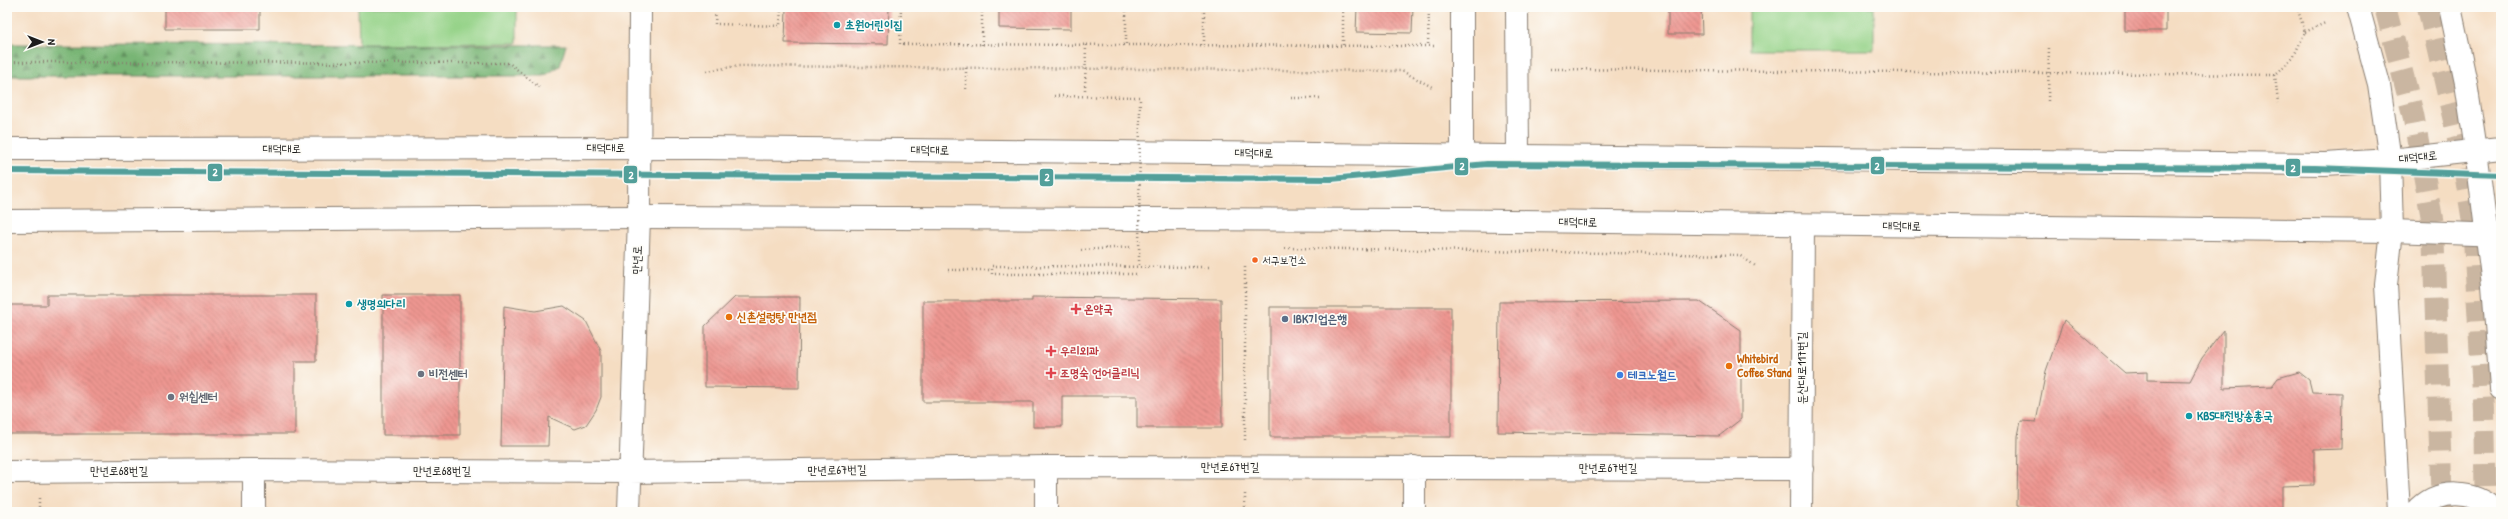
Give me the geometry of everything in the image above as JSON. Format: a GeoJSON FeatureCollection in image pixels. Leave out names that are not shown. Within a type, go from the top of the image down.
{"type":"FeatureCollection","features":[{"type":"Feature","properties":{"kind":"main road","name":"만년로"},"geometry":{"type":"LineString","coordinates":[[629,512],[629,472],[640,148],[640,7]]}},
{"type":"Feature","properties":{"kind":"main road"},"geometry":{"type":"LineString","coordinates":[[1462,7],[1462,155]]}},
{"type":"Feature","properties":{"kind":"main road"},"geometry":{"type":"LineString","coordinates":[[1517,7],[1518,156]]}},
{"type":"Feature","properties":{"kind":"main road"},"geometry":{"type":"LineString","coordinates":[[2358,7],[2380,84],[2390,160],[2392,231],[2386,284],[2399,512]]}},
{"type":"Feature","properties":{"kind":"main road"},"geometry":{"type":"LineString","coordinates":[[2450,7],[2466,83],[2476,150],[2493,235],[2493,285],[2501,389]]}},
{"type":"Feature","properties":{"kind":"main road","name":"대덕대로"},"geometry":{"type":"LineString","coordinates":[[7,149],[640,148],[2325,164],[2390,160],[2501,148]]}},
{"type":"Feature","properties":{"kind":"main road","name":"대덕대로"},"geometry":{"type":"LineString","coordinates":[[7,221],[638,217],[1422,220],[2392,231],[2493,235]]}},
{"type":"Feature","properties":{"kind":"main road","name":"둔산대로117번길"},"geometry":{"type":"LineString","coordinates":[[1801,512],[1803,225]]}},
{"type":"Feature","properties":{"kind":"main road"},"geometry":{"type":"LineString","coordinates":[[1046,467],[1046,512]]}},
{"type":"Feature","properties":{"kind":"main road","name":"만년로67번길"},"geometry":{"type":"LineString","coordinates":[[629,472],[1046,467],[1802,469]]}},
{"type":"Feature","properties":{"kind":"main road"},"geometry":{"type":"LineString","coordinates":[[1414,467],[1414,512]]}},
{"type":"Feature","properties":{"kind":"main road"},"geometry":{"type":"LineString","coordinates":[[254,470],[254,512]]}},
{"type":"Feature","properties":{"kind":"main road","name":"만년로68번길"},"geometry":{"type":"LineString","coordinates":[[7,472],[254,470],[629,472]]}},
{"type":"Feature","properties":{"kind":"main road"},"geometry":{"type":"LineString","coordinates":[[2416,512],[2430,500],[2442,495],[2461,494],[2475,497],[2497,512]]}},
{"type":"Feature","properties":{"kind":"path"},"geometry":{"type":"LineString","coordinates":[[716,7],[715,24],[780,26],[781,7]]}},
{"type":"Feature","properties":{"kind":"path"},"geometry":{"type":"LineString","coordinates":[[901,7],[900,44],[1428,46]]}},
{"type":"Feature","properties":{"kind":"path"},"geometry":{"type":"LineString","coordinates":[[982,7],[982,44]]}},
{"type":"Feature","properties":{"kind":"path"},"geometry":{"type":"LineString","coordinates":[[1126,7],[1126,45]]}},
{"type":"Feature","properties":{"kind":"path"},"geometry":{"type":"LineString","coordinates":[[1204,7],[1204,45]]}},
{"type":"Feature","properties":{"kind":"path"},"geometry":{"type":"LineString","coordinates":[[1343,7],[1343,45]]}},
{"type":"Feature","properties":{"kind":"path"},"geometry":{"type":"LineString","coordinates":[[2297,7],[2305,32]]}},
{"type":"Feature","properties":{"kind":"path"},"geometry":{"type":"LineString","coordinates":[[1550,69],[2275,75],[2293,58],[2305,32],[2325,23]]}},
{"type":"Feature","properties":{"kind":"path"},"geometry":{"type":"LineString","coordinates":[[1085,90],[1086,45]]}},
{"type":"Feature","properties":{"kind":"path"},"geometry":{"type":"LineString","coordinates":[[2048,101],[2049,46]]}},
{"type":"Feature","properties":{"kind":"path"},"geometry":{"type":"LineString","coordinates":[[7,62],[510,63],[539,87]]}},
{"type":"Feature","properties":{"kind":"path"},"geometry":{"type":"LineString","coordinates":[[707,71],[737,66],[1402,71],[1434,88]]}},
{"type":"Feature","properties":{"kind":"path"},"geometry":{"type":"LineString","coordinates":[[966,68],[966,89]]}},
{"type":"Feature","properties":{"kind":"path"},"geometry":{"type":"LineString","coordinates":[[2275,75],[2278,103]]}},
{"type":"Feature","properties":{"kind":"path"},"geometry":{"type":"LineString","coordinates":[[1054,96],[1140,97],[1139,265]]}},
{"type":"Feature","properties":{"kind":"path"},"geometry":{"type":"LineString","coordinates":[[1292,98],[1322,98]]}},
{"type":"Feature","properties":{"kind":"path"},"geometry":{"type":"LineString","coordinates":[[1081,250],[1142,247]]}},
{"type":"Feature","properties":{"kind":"path"},"geometry":{"type":"LineString","coordinates":[[1277,248],[1739,255],[1757,267]]}},
{"type":"Feature","properties":{"kind":"path"},"geometry":{"type":"LineString","coordinates":[[992,270],[992,266],[1209,266]]}},
{"type":"Feature","properties":{"kind":"path"},"geometry":{"type":"LineString","coordinates":[[1245,267],[1245,512]]}},
{"type":"Feature","properties":{"kind":"path"},"geometry":{"type":"LineString","coordinates":[[948,270],[992,270]]}},
{"type":"Feature","properties":{"kind":"path"},"geometry":{"type":"LineString","coordinates":[[992,270],[992,274],[1136,274]]}},
{"type":"Feature","properties":{"kind":"green space"},"geometry":{"type":"Polygon","coordinates":[[[358,7],[517,7],[517,43],[359,44],[358,7]]]}},
{"type":"Feature","properties":{"kind":"green space"},"geometry":{"type":"Polygon","coordinates":[[[1749,7],[1874,7],[1874,50],[1749,50],[1749,7]]]}},
{"type":"Feature","properties":{"kind":"green space"},"geometry":{"type":"Polygon","coordinates":[[[7,44],[566,45],[560,66],[544,76],[7,76],[7,44]]]}},
{"type":"Feature","properties":{"kind":"building"},"geometry":{"type":"Polygon","coordinates":[[[165,7],[260,7],[260,29],[165,29],[165,7]]]}},
{"type":"Feature","properties":{"kind":"building","name":"초원어린이집"},"geometry":{"type":"Polygon","coordinates":[[[786,7],[889,7],[888,44],[785,43],[786,7]]]}},
{"type":"Feature","properties":{"kind":"building"},"geometry":{"type":"Polygon","coordinates":[[[999,7],[1071,7],[1071,29],[999,28],[999,7]]]}},
{"type":"Feature","properties":{"kind":"building"},"geometry":{"type":"Polygon","coordinates":[[[1357,7],[1413,7],[1412,33],[1356,32],[1357,7]]]}},
{"type":"Feature","properties":{"kind":"building"},"geometry":{"type":"Polygon","coordinates":[[[1668,7],[1701,7],[1702,34],[1668,34],[1668,7]]]}},
{"type":"Feature","properties":{"kind":"building"},"geometry":{"type":"Polygon","coordinates":[[[2125,7],[2166,7],[2166,31],[2125,31],[2125,7]]]}},
{"type":"Feature","properties":{"kind":"building","name":"워쉽센터"},"geometry":{"type":"Polygon","coordinates":[[[47,295],[316,295],[316,361],[295,361],[295,434],[7,434],[7,305],[47,305],[47,295]]]}},
{"type":"Feature","properties":{"kind":"building","name":"비전센터"},"geometry":{"type":"Polygon","coordinates":[[[383,295],[460,295],[460,435],[383,435],[383,295]]]}},
{"type":"Feature","properties":{"kind":"building"},"geometry":{"type":"Polygon","coordinates":[[[735,297],[800,297],[799,388],[705,387],[705,326],[735,297]]]}},
{"type":"Feature","properties":{"kind":"building"},"geometry":{"type":"Polygon","coordinates":[[[1032,297],[1221,299],[1222,428],[1137,428],[1137,396],[1062,396],[1062,427],[1033,427],[1033,402],[923,402],[923,301],[1032,301],[1032,297]]]}},
{"type":"Feature","properties":{"kind":"building","name":"테크노월드"},"geometry":{"type":"Polygon","coordinates":[[[1699,301],[1741,330],[1741,419],[1719,436],[1498,432],[1499,302],[1699,301]]]}},
{"type":"Feature","properties":{"kind":"building"},"geometry":{"type":"Polygon","coordinates":[[[504,306],[535,311],[564,306],[586,321],[601,351],[601,397],[596,410],[586,425],[575,429],[549,417],[548,446],[501,446],[504,306]]]}},
{"type":"Feature","properties":{"kind":"building"},"geometry":{"type":"Polygon","coordinates":[[[1270,307],[1451,307],[1451,437],[1270,437],[1270,307]]]}},
{"type":"Feature","properties":{"kind":"building","name":"KBS대전방송총국"},"geometry":{"type":"Polygon","coordinates":[[[2064,320],[2125,373],[2147,372],[2147,380],[2190,381],[2202,358],[2224,330],[2224,388],[2272,386],[2278,378],[2299,372],[2309,380],[2312,392],[2342,393],[2341,449],[2314,450],[2314,485],[2282,486],[2282,512],[2032,512],[2032,508],[2017,506],[2018,436],[2021,421],[2036,422],[2046,371],[2064,320]]]}},
{"type":"Feature","properties":{"kind":"tunnel"},"geometry":{"type":"LineString","coordinates":[[2385,7],[2413,114],[2433,224],[2442,512]]}},
{"type":"Feature","properties":{"kind":"tunnel"},"geometry":{"type":"LineString","coordinates":[[2428,7],[2463,160],[2473,222],[2484,410],[2486,512]]}},
{"type":"Feature","properties":{"kind":"transit line","name":"2"},"geometry":{"type":"LineString","coordinates":[[7,171],[1331,179],[1487,164],[2315,168],[2501,175]]}},
{"type":"Feature","properties":{"kind":"place","name":"초원어린이집"},"geometry":{"type":"Point","coordinates":[837,25]}},
{"type":"Feature","properties":{"kind":"place","name":"서구보건소"},"geometry":{"type":"Point","coordinates":[1255,260]}},
{"type":"Feature","properties":{"kind":"place","name":"생명의다리"},"geometry":{"type":"Point","coordinates":[349,304]}},
{"type":"Feature","properties":{"kind":"place","name":"온약국"},"geometry":{"type":"Point","coordinates":[1076,309]}},
{"type":"Feature","properties":{"kind":"place","name":"신촌설렁탕 만년점"},"geometry":{"type":"Point","coordinates":[729,317]}},
{"type":"Feature","properties":{"kind":"place","name":"IBK기업은행"},"geometry":{"type":"Point","coordinates":[1285,319]}},
{"type":"Feature","properties":{"kind":"place","name":"우리외과"},"geometry":{"type":"Point","coordinates":[1051,351]}},
{"type":"Feature","properties":{"kind":"place","name":"Whitebird Coffee Stand"},"geometry":{"type":"Point","coordinates":[1729,366]}},
{"type":"Feature","properties":{"kind":"place","name":"조명숙 언어클리닉"},"geometry":{"type":"Point","coordinates":[1051,373]}},
{"type":"Feature","properties":{"kind":"place","name":"비전센터"},"geometry":{"type":"Point","coordinates":[421,374]}},
{"type":"Feature","properties":{"kind":"place","name":"테크노월드"},"geometry":{"type":"Point","coordinates":[1620,375]}},
{"type":"Feature","properties":{"kind":"place","name":"워쉽센터"},"geometry":{"type":"Point","coordinates":[171,397]}},
{"type":"Feature","properties":{"kind":"place","name":"KBS대전방송총국"},"geometry":{"type":"Point","coordinates":[2189,416]}}]}
